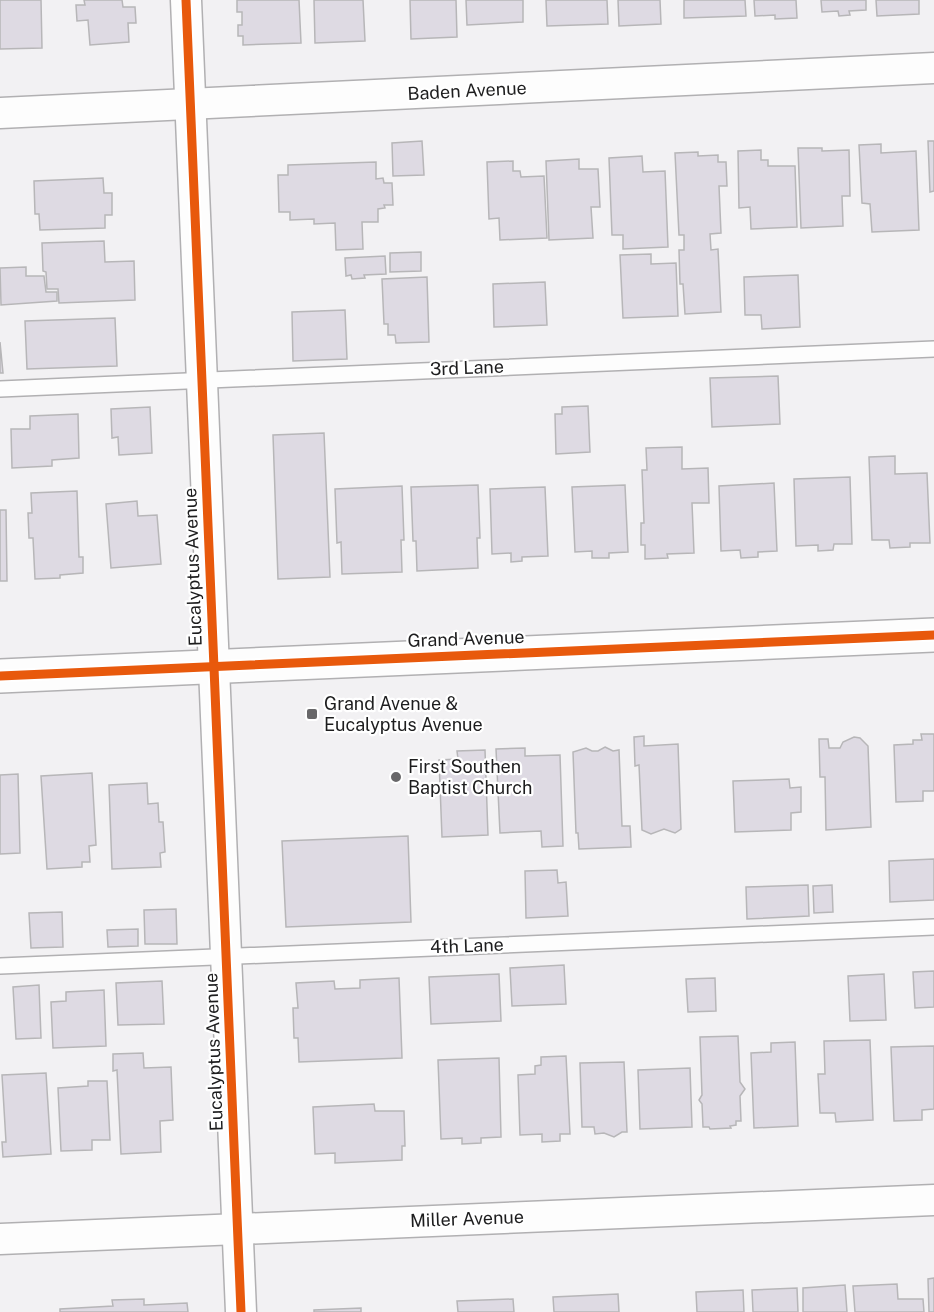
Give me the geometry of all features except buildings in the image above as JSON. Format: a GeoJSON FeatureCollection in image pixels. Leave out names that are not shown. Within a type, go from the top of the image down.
{"type":"FeatureCollection","features":[{"type":"Feature","properties":{"kind":"main road","name":"Grand Avenue"},"geometry":{"type":"LineString","coordinates":[[0,676],[934,635]]}},
{"type":"Feature","properties":{"kind":"street","name":"Eucalyptus Avenue"},"geometry":{"type":"LineString","coordinates":[[186,0],[241,1312]]}},
{"type":"Feature","properties":{"kind":"street","name":"Baden Avenue"},"geometry":{"type":"LineString","coordinates":[[0,113],[934,68]]}},
{"type":"Feature","properties":{"kind":"street","name":"Miller Avenue"},"geometry":{"type":"LineString","coordinates":[[0,1239],[934,1200]]}},
{"type":"Feature","properties":{"kind":"lane","name":"3rd Lane"},"geometry":{"type":"LineString","coordinates":[[0,389],[934,349]]}},
{"type":"Feature","properties":{"kind":"lane","name":"4th Lane"},"geometry":{"type":"LineString","coordinates":[[0,966],[934,927]]}},
{"type":"Feature","properties":{"kind":"cycle path"},"geometry":{"type":"LineString","coordinates":[[186,0],[241,1312]]}},
{"type":"Feature","properties":{"kind":"cycle path"},"geometry":{"type":"LineString","coordinates":[[0,676],[934,635]]}},
{"type":"Feature","properties":{"kind":"place","name":"Grand Avenue & Eucalyptus Avenue"},"geometry":{"type":"Point","coordinates":[312,714]}},
{"type":"Feature","properties":{"kind":"place","name":"First Southen Baptist Church"},"geometry":{"type":"Point","coordinates":[396,777]}}]}
